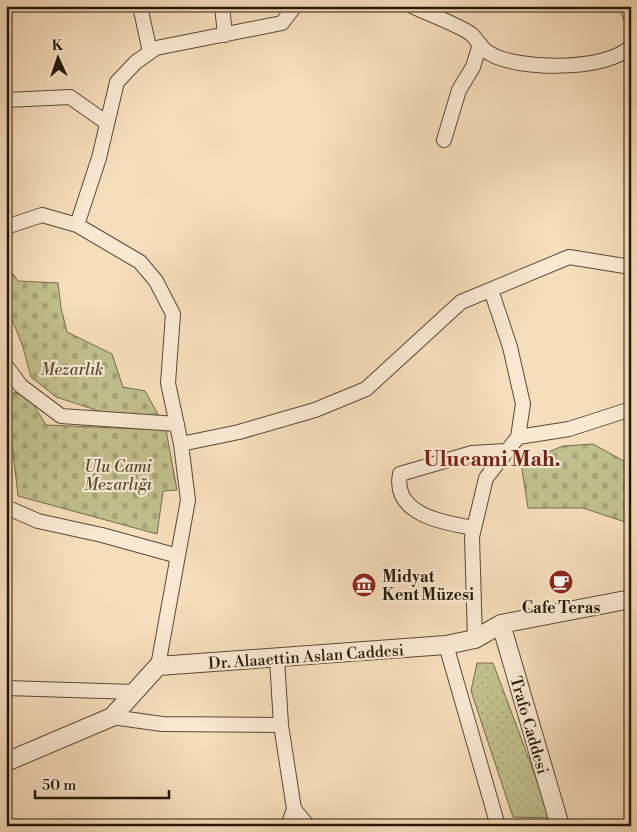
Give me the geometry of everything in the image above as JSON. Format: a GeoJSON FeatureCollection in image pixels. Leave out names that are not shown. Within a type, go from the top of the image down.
{"type":"FeatureCollection","features":[{"type":"Feature","properties":{"kind":"street"},"geometry":{"type":"LineString","coordinates":[[140,6],[150,52]]}},
{"type":"Feature","properties":{"kind":"street"},"geometry":{"type":"LineString","coordinates":[[222,6],[225,35]]}},
{"type":"Feature","properties":{"kind":"street"},"geometry":{"type":"LineString","coordinates":[[77,225],[99,158],[117,82],[136,62],[156,48],[282,23],[295,6]]}},
{"type":"Feature","properties":{"kind":"street"},"geometry":{"type":"LineString","coordinates":[[412,6],[470,33],[488,53],[506,60],[538,66],[606,60],[626,52],[631,46]]}},
{"type":"Feature","properties":{"kind":"street"},"geometry":{"type":"LineString","coordinates":[[626,6],[631,18]]}},
{"type":"Feature","properties":{"kind":"street"},"geometry":{"type":"LineString","coordinates":[[444,140],[449,117],[459,90],[473,67],[480,44]]}},
{"type":"Feature","properties":{"kind":"street"},"geometry":{"type":"LineString","coordinates":[[617,55],[631,60]]}},
{"type":"Feature","properties":{"kind":"street"},"geometry":{"type":"LineString","coordinates":[[6,100],[70,96],[107,123]]}},
{"type":"Feature","properties":{"kind":"street"},"geometry":{"type":"LineString","coordinates":[[6,227],[42,215],[77,225],[140,262],[156,281],[173,314],[168,382],[181,444],[188,500],[158,666],[112,718],[6,762]]}},
{"type":"Feature","properties":{"kind":"street"},"geometry":{"type":"LineString","coordinates":[[181,444],[239,432],[315,410],[366,389],[461,302],[569,257],[631,268]]}},
{"type":"Feature","properties":{"kind":"street"},"geometry":{"type":"LineString","coordinates":[[475,639],[472,537],[486,478],[505,451],[518,437],[523,404],[510,347],[491,290]]}},
{"type":"Feature","properties":{"kind":"street"},"geometry":{"type":"LineString","coordinates":[[6,366],[21,386],[61,416],[177,424]]}},
{"type":"Feature","properties":{"kind":"street"},"geometry":{"type":"LineString","coordinates":[[518,437],[569,429],[631,409]]}},
{"type":"Feature","properties":{"kind":"street"},"geometry":{"type":"LineString","coordinates":[[474,528],[438,521],[418,511],[402,499],[398,482],[400,474],[472,453],[505,451]]}},
{"type":"Feature","properties":{"kind":"street"},"geometry":{"type":"LineString","coordinates":[[6,507],[38,521],[102,535],[178,556]]}},
{"type":"Feature","properties":{"kind":"street","name":"Dr. Alaaettin Aslan Caddesi"},"geometry":{"type":"LineString","coordinates":[[158,666],[277,659],[446,645],[475,639],[500,624],[631,600]]}},
{"type":"Feature","properties":{"kind":"street","name":"Trafo Caddesi"},"geometry":{"type":"LineString","coordinates":[[500,624],[560,826]]}},
{"type":"Feature","properties":{"kind":"street"},"geometry":{"type":"LineString","coordinates":[[446,645],[498,826]]}},
{"type":"Feature","properties":{"kind":"street"},"geometry":{"type":"LineString","coordinates":[[277,659],[281,725],[294,810],[288,826]]}},
{"type":"Feature","properties":{"kind":"street"},"geometry":{"type":"LineString","coordinates":[[6,688],[135,692]]}},
{"type":"Feature","properties":{"kind":"street"},"geometry":{"type":"LineString","coordinates":[[112,718],[162,724],[281,725]]}},
{"type":"Feature","properties":{"kind":"street"},"geometry":{"type":"LineString","coordinates":[[294,810],[308,826]]}},
{"type":"Feature","properties":{"kind":"green space","name":"Mezarlık"},"geometry":{"type":"Polygon","coordinates":[[[6,264],[18,281],[58,283],[61,308],[67,332],[112,354],[123,387],[145,391],[160,418],[102,412],[56,397],[31,377],[23,347],[6,304],[6,264]]]}},
{"type":"Feature","properties":{"kind":"green space","name":"Ulu Cami Mezarlığı"},"geometry":{"type":"Polygon","coordinates":[[[15,392],[30,399],[46,425],[166,430],[177,490],[163,491],[157,534],[18,496],[7,399],[15,392]]]}},
{"type":"Feature","properties":{"kind":"green space"},"geometry":{"type":"Polygon","coordinates":[[[593,444],[631,465],[631,519],[625,522],[583,508],[528,508],[521,463],[563,446],[593,444]]]}},
{"type":"Feature","properties":{"kind":"green space"},"geometry":{"type":"Polygon","coordinates":[[[477,663],[493,663],[551,818],[513,817],[471,691],[477,663]]]}},
{"type":"Feature","properties":{"kind":"place","name":"Cafe Teras"},"geometry":{"type":"Point","coordinates":[561,582]}},
{"type":"Feature","properties":{"kind":"place","name":"Midyat Kent Müzesi"},"geometry":{"type":"Point","coordinates":[364,585]}},
{"type":"Feature","properties":{"kind":"district","name":"Ulucami Mah."},"geometry":{"type":"Point","coordinates":[492,459]}}]}
